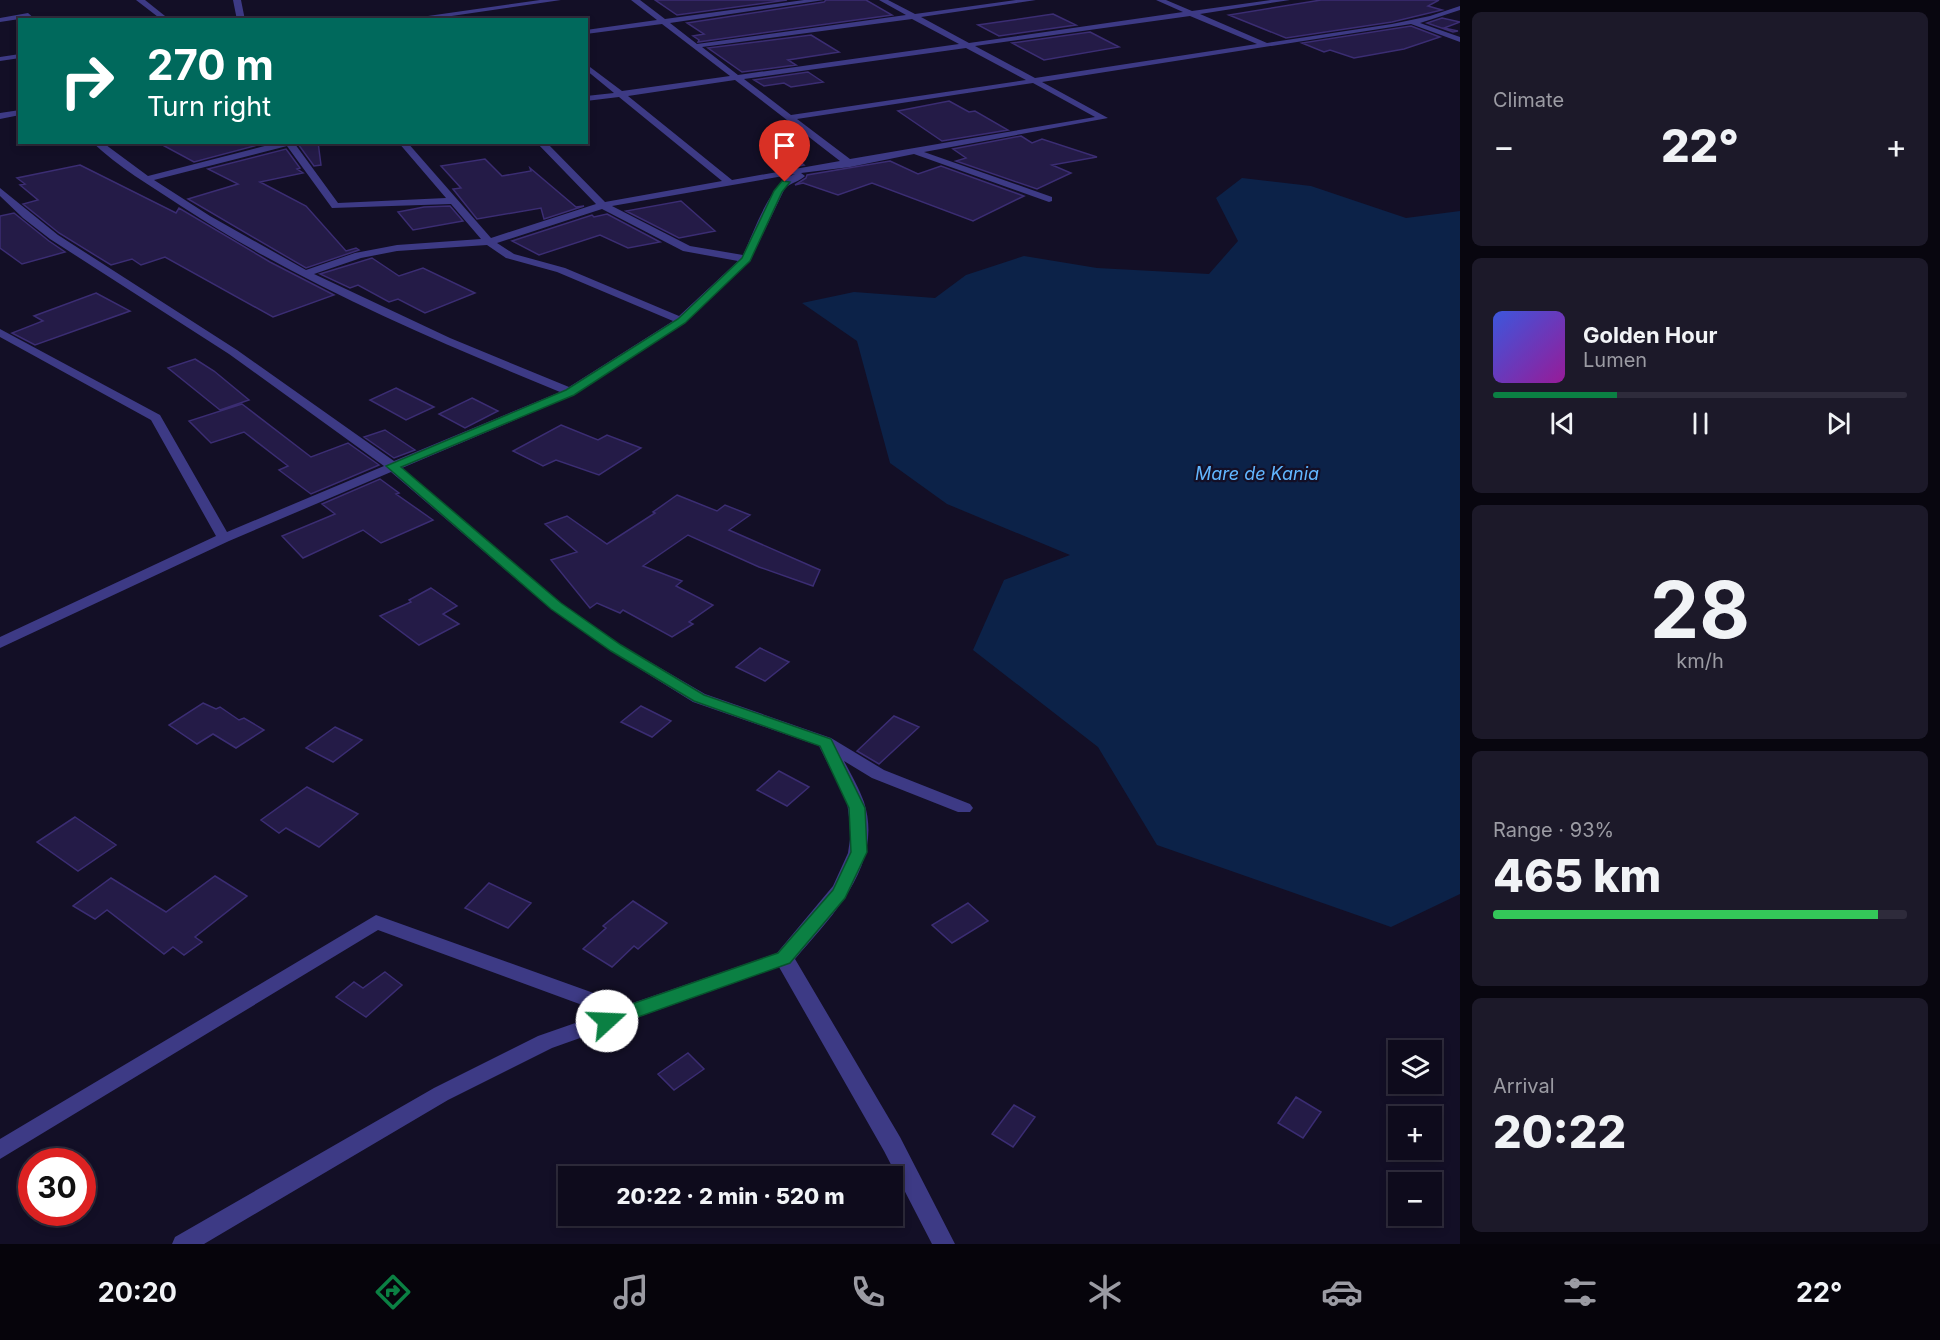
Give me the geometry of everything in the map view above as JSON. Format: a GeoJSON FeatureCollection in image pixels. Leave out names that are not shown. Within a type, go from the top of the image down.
{"type":"FeatureCollection","features":[{"type":"Feature","properties":{"kind":"street"},"geometry":{"type":"LineString","coordinates":[[140,0],[164,18]]}},
{"type":"Feature","properties":{"kind":"street"},"geometry":{"type":"LineString","coordinates":[[237,0],[241,18]]}},
{"type":"Feature","properties":{"kind":"street"},"geometry":{"type":"LineString","coordinates":[[501,0],[508,6]]}},
{"type":"Feature","properties":{"kind":"street"},"geometry":{"type":"LineString","coordinates":[[418,18],[557,0]]}},
{"type":"Feature","properties":{"kind":"street"},"geometry":{"type":"LineString","coordinates":[[635,0],[850,164]]}},
{"type":"Feature","properties":{"kind":"street"},"geometry":{"type":"LineString","coordinates":[[588,32],[820,0]]}},
{"type":"Feature","properties":{"kind":"street"},"geometry":{"type":"LineString","coordinates":[[306,273],[359,255],[397,248],[489,242],[603,205],[850,164],[1104,118],[883,0]]}},
{"type":"Feature","properties":{"kind":"street"},"geometry":{"type":"LineString","coordinates":[[696,46],[1032,0]]}},
{"type":"Feature","properties":{"kind":"street"},"geometry":{"type":"LineString","coordinates":[[1160,0],[1266,45]]}},
{"type":"Feature","properties":{"kind":"street"},"geometry":{"type":"LineString","coordinates":[[588,99],[1194,15],[1286,0]]}},
{"type":"Feature","properties":{"kind":"street"},"geometry":{"type":"LineString","coordinates":[[790,118],[1413,22],[1460,8]]}},
{"type":"Feature","properties":{"kind":"street"},"geometry":{"type":"LineString","coordinates":[[0,20],[28,15],[31,18]]}},
{"type":"Feature","properties":{"kind":"street"},"geometry":{"type":"LineString","coordinates":[[1413,22],[1460,40]]}},
{"type":"Feature","properties":{"kind":"street"},"geometry":{"type":"LineString","coordinates":[[0,59],[18,56]]}},
{"type":"Feature","properties":{"kind":"street"},"geometry":{"type":"LineString","coordinates":[[588,68],[729,183]]}},
{"type":"Feature","properties":{"kind":"street"},"geometry":{"type":"LineString","coordinates":[[0,116],[18,112]]}},
{"type":"Feature","properties":{"kind":"street"},"geometry":{"type":"LineString","coordinates":[[99,144],[203,217],[370,308],[570,392]]}},
{"type":"Feature","properties":{"kind":"street"},"geometry":{"type":"LineString","coordinates":[[147,179],[288,144]]}},
{"type":"Feature","properties":{"kind":"street"},"geometry":{"type":"LineString","coordinates":[[293,144],[335,206],[452,201]]}},
{"type":"Feature","properties":{"kind":"street"},"geometry":{"type":"LineString","coordinates":[[404,144],[489,242],[510,256],[561,270],[681,321]]}},
{"type":"Feature","properties":{"kind":"street"},"geometry":{"type":"LineString","coordinates":[[542,144],[603,205],[687,249],[746,259]]}},
{"type":"Feature","properties":{"kind":"street"},"geometry":{"type":"LineString","coordinates":[[915,152],[1048,199]]}},
{"type":"Feature","properties":{"kind":"street"},"geometry":{"type":"LineString","coordinates":[[0,643],[224,538],[570,392],[681,321],[746,259],[778,191],[785,182],[809,173],[850,164]]}},
{"type":"Feature","properties":{"kind":"street"},"geometry":{"type":"LineString","coordinates":[[0,191],[26,216],[54,237],[233,352],[392,466],[556,606],[616,648],[699,698],[825,742],[878,774],[964,808]]}},
{"type":"Feature","properties":{"kind":"street"},"geometry":{"type":"LineString","coordinates":[[0,332],[156,418],[224,538]]}},
{"type":"Feature","properties":{"kind":"street"},"geometry":{"type":"LineString","coordinates":[[183,1244],[441,1094],[544,1042],[784,958],[840,894],[859,852],[857,808],[825,742]]}},
{"type":"Feature","properties":{"kind":"street"},"geometry":{"type":"LineString","coordinates":[[0,1150],[375,922],[627,1013]]}},
{"type":"Feature","properties":{"kind":"street"},"geometry":{"type":"LineString","coordinates":[[784,958],[892,1144],[944,1244]]}},
{"type":"Feature","properties":{"kind":"water","name":"Mare de Kania"},"geometry":{"type":"Polygon","coordinates":[[[1242,178],[1311,186],[1406,218],[1460,211],[1460,894],[1391,927],[1157,845],[1098,747],[973,650],[1004,580],[1070,555],[947,504],[890,463],[857,341],[802,303],[854,292],[935,298],[966,275],[1024,256],[1097,268],[1209,274],[1238,241],[1216,198],[1242,178]]]}},
{"type":"Feature","properties":{"kind":"building"},"geometry":{"type":"Polygon","coordinates":[[[655,0],[787,0],[677,15],[655,0]]]}},
{"type":"Feature","properties":{"kind":"building"},"geometry":{"type":"Polygon","coordinates":[[[826,0],[866,0],[892,15],[698,42],[699,40],[693,36],[704,34],[687,23],[824,2],[826,0]]]}},
{"type":"Feature","properties":{"kind":"building"},"geometry":{"type":"Polygon","coordinates":[[[1321,0],[1439,0],[1428,6],[1442,10],[1392,22],[1286,38],[1229,15],[1321,0]]]}},
{"type":"Feature","properties":{"kind":"building"},"geometry":{"type":"Polygon","coordinates":[[[1053,14],[1076,25],[999,36],[978,25],[1053,14]]]}},
{"type":"Feature","properties":{"kind":"building"},"geometry":{"type":"Polygon","coordinates":[[[1442,18],[1460,22],[1444,28],[1458,31],[1453,32],[1427,23],[1442,18]]]}},
{"type":"Feature","properties":{"kind":"building"},"geometry":{"type":"Polygon","coordinates":[[[1411,26],[1440,37],[1404,49],[1354,58],[1330,50],[1324,52],[1302,43],[1411,26]]]}},
{"type":"Feature","properties":{"kind":"building"},"geometry":{"type":"Polygon","coordinates":[[[1090,32],[1119,47],[1044,60],[1012,43],[1090,32]]]}},
{"type":"Feature","properties":{"kind":"building"},"geometry":{"type":"Polygon","coordinates":[[[811,35],[839,52],[788,60],[796,65],[742,72],[708,48],[811,35]]]}},
{"type":"Feature","properties":{"kind":"building"},"geometry":{"type":"Polygon","coordinates":[[[808,72],[823,82],[791,87],[784,83],[764,86],[754,80],[808,72]]]}},
{"type":"Feature","properties":{"kind":"building"},"geometry":{"type":"Polygon","coordinates":[[[949,101],[969,112],[975,111],[1008,130],[942,141],[898,111],[949,101]]]}},
{"type":"Feature","properties":{"kind":"building"},"geometry":{"type":"Polygon","coordinates":[[[1021,136],[1032,143],[1042,139],[1097,157],[1052,165],[1071,173],[1037,189],[956,161],[966,158],[953,149],[1021,136]]]}},
{"type":"Feature","properties":{"kind":"building"},"geometry":{"type":"Polygon","coordinates":[[[161,144],[262,144],[194,162],[161,144]]]}},
{"type":"Feature","properties":{"kind":"building"},"geometry":{"type":"Polygon","coordinates":[[[298,144],[318,144],[321,165],[314,166],[298,144]]]}},
{"type":"Feature","properties":{"kind":"building"},"geometry":{"type":"Polygon","coordinates":[[[286,149],[300,168],[297,169],[303,173],[260,182],[306,206],[346,251],[356,248],[359,250],[306,268],[188,199],[238,184],[208,169],[286,149]]]}},
{"type":"Feature","properties":{"kind":"building"},"geometry":{"type":"Polygon","coordinates":[[[485,159],[502,176],[531,171],[530,168],[576,207],[584,206],[544,219],[541,208],[477,219],[453,189],[461,188],[441,166],[485,159]]]}},
{"type":"Feature","properties":{"kind":"building"},"geometry":{"type":"Polygon","coordinates":[[[798,160],[804,165],[775,170],[769,165],[798,160]]]}},
{"type":"Feature","properties":{"kind":"building"},"geometry":{"type":"Polygon","coordinates":[[[890,161],[918,174],[941,166],[1024,196],[973,221],[872,183],[838,195],[803,183],[795,185],[807,175],[890,161]]]}},
{"type":"Feature","properties":{"kind":"building"},"geometry":{"type":"Polygon","coordinates":[[[80,165],[176,213],[179,208],[270,262],[334,295],[273,317],[165,257],[141,265],[132,259],[111,265],[59,233],[23,204],[38,200],[20,185],[25,184],[17,178],[80,165]]]}},
{"type":"Feature","properties":{"kind":"building"},"geometry":{"type":"Polygon","coordinates":[[[681,201],[715,231],[679,238],[626,211],[681,201]]]}},
{"type":"Feature","properties":{"kind":"building"},"geometry":{"type":"Polygon","coordinates":[[[450,206],[463,221],[413,230],[398,212],[424,207],[450,206]]]}},
{"type":"Feature","properties":{"kind":"building"},"geometry":{"type":"Polygon","coordinates":[[[14,213],[65,252],[22,264],[0,248],[0,216],[14,213]]]}},
{"type":"Feature","properties":{"kind":"building"},"geometry":{"type":"Polygon","coordinates":[[[607,214],[660,242],[628,248],[600,235],[539,255],[512,241],[592,215],[594,217],[607,214]]]}},
{"type":"Feature","properties":{"kind":"building"},"geometry":{"type":"Polygon","coordinates":[[[372,258],[399,276],[423,268],[475,293],[425,313],[398,299],[389,302],[358,285],[350,288],[320,274],[372,258]]]}},
{"type":"Feature","properties":{"kind":"building"},"geometry":{"type":"Polygon","coordinates":[[[96,293],[130,311],[35,345],[12,333],[43,321],[34,316],[96,293]]]}},
{"type":"Feature","properties":{"kind":"building"},"geometry":{"type":"Polygon","coordinates":[[[195,359],[214,371],[249,400],[220,410],[168,368],[195,359]]]}},
{"type":"Feature","properties":{"kind":"building"},"geometry":{"type":"Polygon","coordinates":[[[396,388],[434,407],[406,420],[370,400],[396,388]]]}},
{"type":"Feature","properties":{"kind":"building"},"geometry":{"type":"Polygon","coordinates":[[[472,398],[498,411],[465,428],[439,414],[472,398]]]}},
{"type":"Feature","properties":{"kind":"building"},"geometry":{"type":"Polygon","coordinates":[[[242,404],[311,457],[348,443],[379,465],[311,494],[279,470],[288,466],[244,432],[211,443],[189,421],[242,404]]]}},
{"type":"Feature","properties":{"kind":"building"},"geometry":{"type":"Polygon","coordinates":[[[561,425],[598,440],[607,435],[641,448],[599,475],[556,460],[543,466],[513,451],[561,425]]]}},
{"type":"Feature","properties":{"kind":"building"},"geometry":{"type":"Polygon","coordinates":[[[385,430],[415,450],[394,458],[364,437],[385,430]]]}},
{"type":"Feature","properties":{"kind":"building"},"geometry":{"type":"Polygon","coordinates":[[[380,479],[399,493],[396,494],[433,520],[381,543],[363,530],[303,558],[282,536],[335,514],[322,504],[380,479]]]}},
{"type":"Feature","properties":{"kind":"building"},"geometry":{"type":"Polygon","coordinates":[[[677,495],[717,511],[725,505],[750,515],[729,530],[820,570],[813,586],[759,567],[688,535],[643,566],[682,581],[676,586],[713,605],[689,622],[693,624],[672,637],[623,610],[620,613],[597,603],[590,608],[551,560],[577,552],[545,524],[567,516],[607,544],[655,513],[653,512],[677,495]]]}},
{"type":"Feature","properties":{"kind":"building"},"geometry":{"type":"Polygon","coordinates":[[[431,588],[457,606],[443,614],[459,624],[419,645],[380,616],[411,602],[409,600],[431,588]]]}},
{"type":"Feature","properties":{"kind":"building"},"geometry":{"type":"Polygon","coordinates":[[[760,648],[789,662],[765,681],[736,667],[760,648]]]}},
{"type":"Feature","properties":{"kind":"building"},"geometry":{"type":"Polygon","coordinates":[[[203,703],[216,709],[220,707],[239,720],[244,718],[264,730],[236,748],[213,734],[197,744],[169,725],[203,703]]]}},
{"type":"Feature","properties":{"kind":"building"},"geometry":{"type":"Polygon","coordinates":[[[641,706],[671,721],[652,737],[621,722],[641,706]]]}},
{"type":"Feature","properties":{"kind":"building"},"geometry":{"type":"Polygon","coordinates":[[[894,716],[919,727],[879,764],[857,751],[894,716]]]}},
{"type":"Feature","properties":{"kind":"building"},"geometry":{"type":"Polygon","coordinates":[[[335,727],[362,740],[333,762],[306,748],[335,727]]]}},
{"type":"Feature","properties":{"kind":"building"},"geometry":{"type":"Polygon","coordinates":[[[779,771],[809,787],[787,806],[757,790],[779,771]]]}},
{"type":"Feature","properties":{"kind":"building"},"geometry":{"type":"Polygon","coordinates":[[[307,787],[358,814],[319,847],[286,828],[279,833],[261,820],[307,787]]]}},
{"type":"Feature","properties":{"kind":"building"},"geometry":{"type":"Polygon","coordinates":[[[75,817],[116,845],[78,871],[37,842],[75,817]]]}},
{"type":"Feature","properties":{"kind":"building"},"geometry":{"type":"Polygon","coordinates":[[[215,876],[247,896],[195,937],[202,942],[184,955],[173,947],[164,954],[107,910],[95,919],[73,906],[111,878],[166,912],[215,876]]]}},
{"type":"Feature","properties":{"kind":"building"},"geometry":{"type":"Polygon","coordinates":[[[489,883],[531,903],[508,928],[465,908],[489,883]]]}},
{"type":"Feature","properties":{"kind":"building"},"geometry":{"type":"Polygon","coordinates":[[[633,901],[667,923],[638,949],[634,946],[612,967],[583,949],[606,928],[603,926],[633,901]]]}},
{"type":"Feature","properties":{"kind":"building"},"geometry":{"type":"Polygon","coordinates":[[[968,903],[988,921],[952,943],[932,925],[968,903]]]}},
{"type":"Feature","properties":{"kind":"building"},"geometry":{"type":"Polygon","coordinates":[[[385,972],[402,985],[366,1017],[336,997],[354,982],[363,988],[385,972]]]}},
{"type":"Feature","properties":{"kind":"building"},"geometry":{"type":"Polygon","coordinates":[[[688,1053],[704,1069],[674,1090],[658,1074],[688,1053]]]}},
{"type":"Feature","properties":{"kind":"building"},"geometry":{"type":"Polygon","coordinates":[[[1296,1097],[1321,1112],[1303,1138],[1278,1123],[1296,1097]]]}},
{"type":"Feature","properties":{"kind":"building"},"geometry":{"type":"Polygon","coordinates":[[[1014,1105],[1035,1117],[1013,1147],[992,1134],[1014,1105]]]}},
{"type":"Feature","properties":{"kind":"route"},"geometry":{"type":"LineString","coordinates":[[607,1021],[784,958],[840,894],[859,852],[857,808],[825,742],[699,698],[616,648],[556,606],[392,466],[570,392],[681,321],[746,259],[778,191],[785,182]]}}]}
